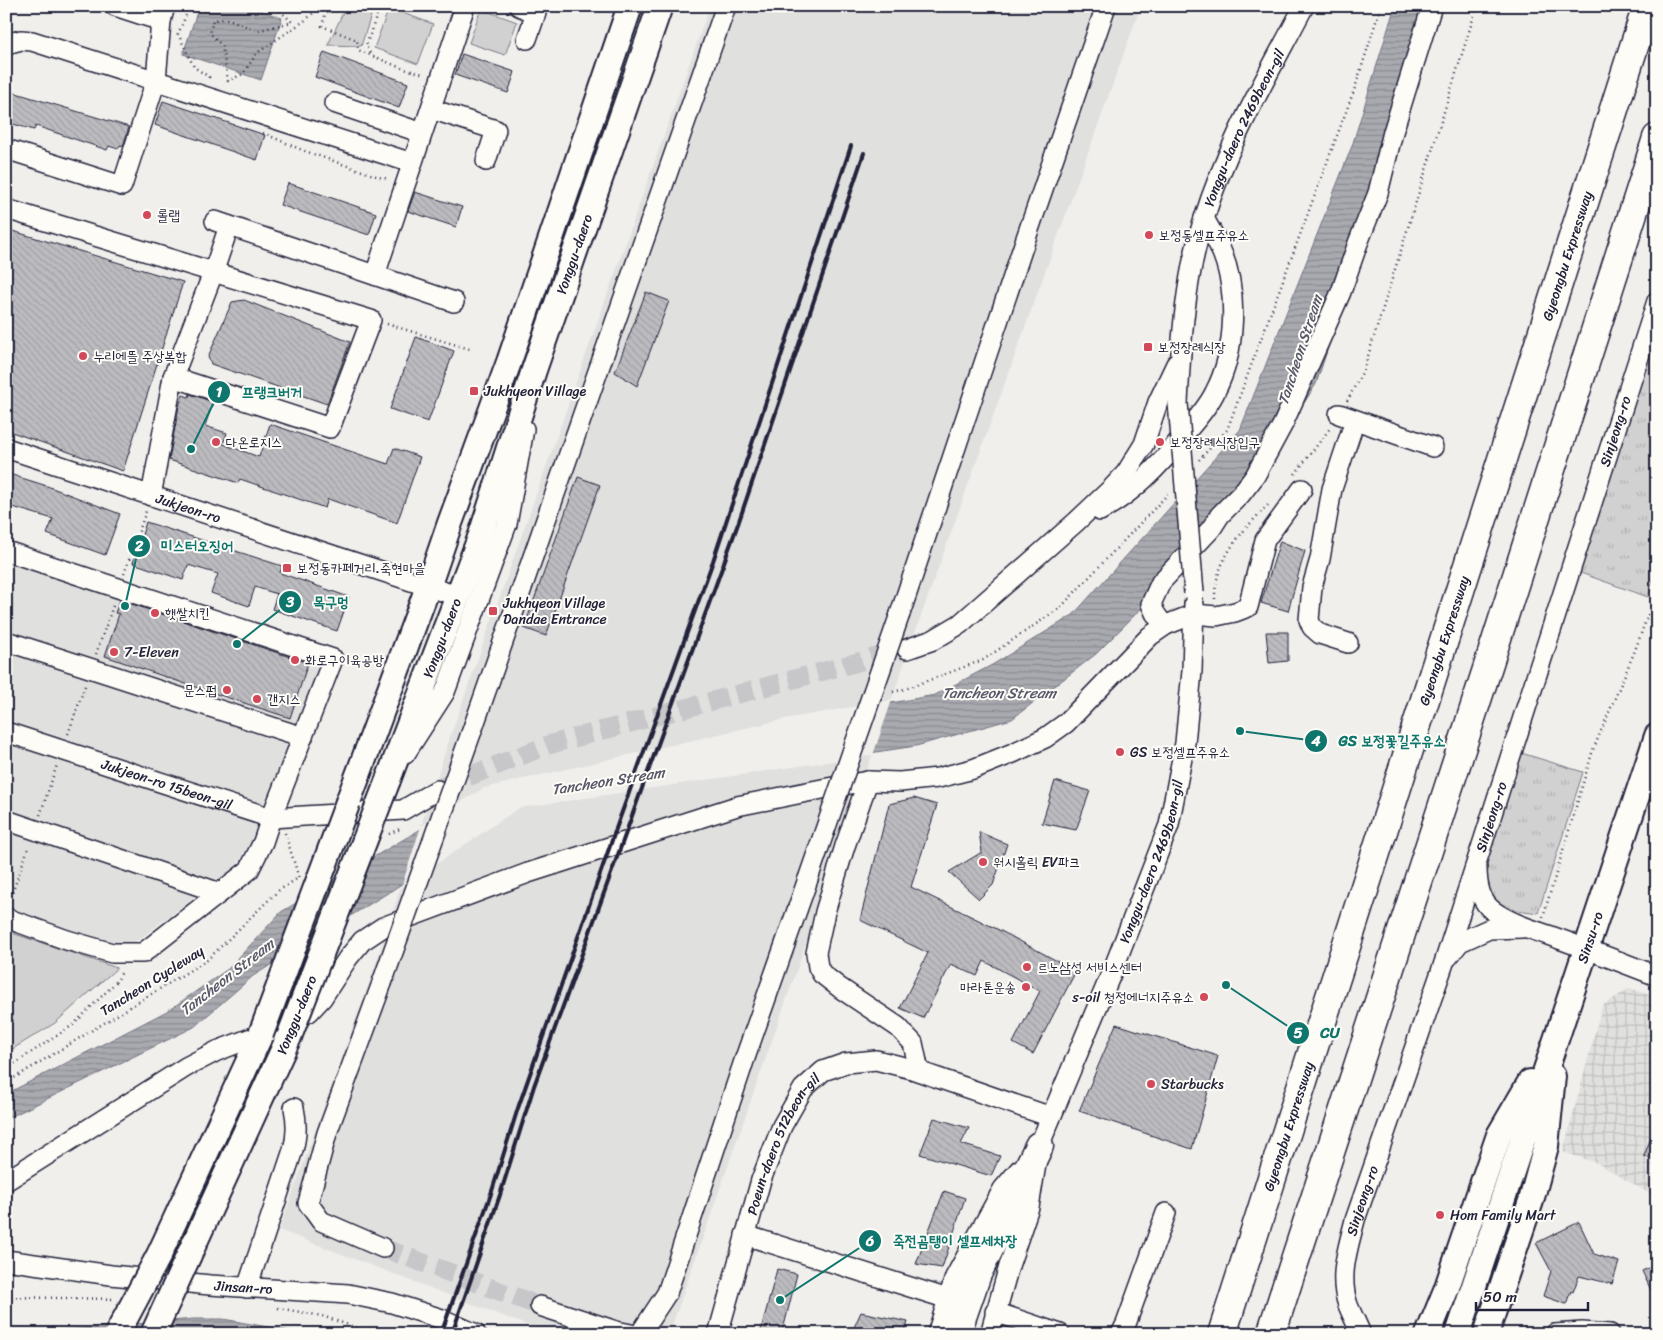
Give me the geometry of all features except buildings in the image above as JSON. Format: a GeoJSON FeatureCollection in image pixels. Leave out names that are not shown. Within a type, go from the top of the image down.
{"type":"FeatureCollection","features":[{"type":"Feature","properties":{"kind":"highway","name":"Gyeongbu Expressway"},"geometry":{"type":"LineString","coordinates":[[1222,1334],[1647,6]]}},
{"type":"Feature","properties":{"kind":"highway"},"geometry":{"type":"LineString","coordinates":[[1271,1334],[1657,138]]}},
{"type":"Feature","properties":{"kind":"highway"},"geometry":{"type":"LineString","coordinates":[[956,1334],[977,1274],[1039,1146]]}},
{"type":"Feature","properties":{"kind":"highway"},"geometry":{"type":"LineString","coordinates":[[975,1334],[1039,1146]]}},
{"type":"Feature","properties":{"kind":"main road","name":"Yonggu-daero"},"geometry":{"type":"LineString","coordinates":[[159,1255],[261,1034],[428,587],[509,362],[630,6]]}},
{"type":"Feature","properties":{"kind":"main road","name":"Yonggu-daero"},"geometry":{"type":"LineString","coordinates":[[189,1255],[289,1037],[481,535],[534,370],[660,6]]}},
{"type":"Feature","properties":{"kind":"main road","name":"Sinsu-ro"},"geometry":{"type":"LineString","coordinates":[[1511,1137],[1556,1037],[1586,950],[1649,782],[1657,736]]}},
{"type":"Feature","properties":{"kind":"main road"},"geometry":{"type":"LineString","coordinates":[[1486,1334],[1546,1146],[1556,1037]]}},
{"type":"Feature","properties":{"kind":"main road"},"geometry":{"type":"LineString","coordinates":[[1428,1334],[1511,1137]]}},
{"type":"Feature","properties":{"kind":"main road"},"geometry":{"type":"LineString","coordinates":[[1458,1334],[1511,1137]]}},
{"type":"Feature","properties":{"kind":"main road"},"geometry":{"type":"LineString","coordinates":[[117,1334],[159,1255]]}},
{"type":"Feature","properties":{"kind":"main road"},"geometry":{"type":"LineString","coordinates":[[125,1334],[159,1255]]}},
{"type":"Feature","properties":{"kind":"main road"},"geometry":{"type":"LineString","coordinates":[[153,1334],[189,1255]]}},
{"type":"Feature","properties":{"kind":"main road"},"geometry":{"type":"LineString","coordinates":[[158,1334],[189,1255]]}},
{"type":"Feature","properties":{"kind":"street"},"geometry":{"type":"LineString","coordinates":[[6,149],[122,186],[156,80],[163,13],[115,6]]}},
{"type":"Feature","properties":{"kind":"street"},"geometry":{"type":"LineString","coordinates":[[375,275],[464,6]]}},
{"type":"Feature","properties":{"kind":"street"},"geometry":{"type":"LineString","coordinates":[[519,6],[536,13],[527,39]]}},
{"type":"Feature","properties":{"kind":"street"},"geometry":{"type":"LineString","coordinates":[[383,1248],[320,1221],[308,1203],[327,1133],[474,725],[726,6]]}},
{"type":"Feature","properties":{"kind":"street"},"geometry":{"type":"LineString","coordinates":[[640,1334],[667,1293],[745,1058],[900,614],[1106,6]]}},
{"type":"Feature","properties":{"kind":"street","name":"Yonggu-daero 2469beon-gil"},"geometry":{"type":"LineString","coordinates":[[1039,1146],[1114,967],[1169,825],[1185,743],[1192,672],[1194,593],[1178,403],[1180,356],[1190,284],[1204,218],[1234,142],[1304,6]]}},
{"type":"Feature","properties":{"kind":"street"},"geometry":{"type":"LineString","coordinates":[[1164,626],[1151,604],[1161,582],[1211,529],[1220,515],[1241,494],[1255,476],[1283,424],[1341,292],[1378,193],[1393,132],[1432,6]]}},
{"type":"Feature","properties":{"kind":"street"},"geometry":{"type":"LineString","coordinates":[[6,44],[21,40],[32,41],[412,163]]}},
{"type":"Feature","properties":{"kind":"street"},"geometry":{"type":"LineString","coordinates":[[334,103],[422,132]]}},
{"type":"Feature","properties":{"kind":"street"},"geometry":{"type":"LineString","coordinates":[[431,109],[496,130],[486,160]]}},
{"type":"Feature","properties":{"kind":"street"},"geometry":{"type":"LineString","coordinates":[[6,209],[372,320],[330,428],[173,377]]}},
{"type":"Feature","properties":{"kind":"street"},"geometry":{"type":"LineString","coordinates":[[1076,522],[1102,510],[1140,483],[1167,456],[1209,403],[1220,384],[1231,337],[1233,312],[1225,261],[1220,247],[1204,218]]}},
{"type":"Feature","properties":{"kind":"street"},"geometry":{"type":"LineString","coordinates":[[151,496],[173,377],[213,273],[222,223],[454,302]]}},
{"type":"Feature","properties":{"kind":"street","name":"Sinjeong-ro"},"geometry":{"type":"LineString","coordinates":[[1361,1334],[1348,1304],[1344,1279],[1344,1264],[1355,1220],[1477,863],[1657,300]]}},
{"type":"Feature","properties":{"kind":"street"},"geometry":{"type":"LineString","coordinates":[[907,649],[939,637],[960,624],[1112,488],[1135,460],[1144,444],[1158,402],[1180,356]]}},
{"type":"Feature","properties":{"kind":"street"},"geometry":{"type":"LineString","coordinates":[[388,780],[445,692],[508,524],[534,370]]}},
{"type":"Feature","properties":{"kind":"street"},"geometry":{"type":"LineString","coordinates":[[1348,643],[1320,634],[1312,627],[1309,620],[1312,587],[1320,559],[1347,417],[1433,446]]}},
{"type":"Feature","properties":{"kind":"street","name":"Jukjeon-ro"},"geometry":{"type":"LineString","coordinates":[[6,448],[457,596]]}},
{"type":"Feature","properties":{"kind":"street"},"geometry":{"type":"LineString","coordinates":[[6,1181],[186,1066],[217,1051],[280,1027],[309,1012],[322,998],[348,958],[362,941],[384,927],[528,873],[737,806],[868,781],[900,782],[938,778],[997,760],[1045,738],[1066,723],[1150,636],[1164,626],[1194,614],[1216,616],[1248,607],[1265,540],[1296,484]]}},
{"type":"Feature","properties":{"kind":"street"},"geometry":{"type":"LineString","coordinates":[[6,551],[333,659],[271,818],[264,842],[248,870],[220,893],[143,953],[112,953],[67,940],[6,918]]}},
{"type":"Feature","properties":{"kind":"street"},"geometry":{"type":"LineString","coordinates":[[6,641],[303,737]]}},
{"type":"Feature","properties":{"kind":"street","name":"Jukjeon-ro 15beon-gil"},"geometry":{"type":"LineString","coordinates":[[6,732],[271,818]]}},
{"type":"Feature","properties":{"kind":"street"},"geometry":{"type":"LineString","coordinates":[[868,781],[845,846],[825,912],[816,953],[818,967],[822,974],[898,1027],[913,1043],[919,1071]]}},
{"type":"Feature","properties":{"kind":"street"},"geometry":{"type":"LineString","coordinates":[[271,818],[403,810],[437,790]]}},
{"type":"Feature","properties":{"kind":"street"},"geometry":{"type":"LineString","coordinates":[[6,820],[220,893]]}},
{"type":"Feature","properties":{"kind":"street"},"geometry":{"type":"LineString","coordinates":[[1477,863],[1478,884],[1482,898],[1491,910],[1535,930],[1657,976]]}},
{"type":"Feature","properties":{"kind":"street"},"geometry":{"type":"LineString","coordinates":[[1445,960],[1460,942],[1489,929],[1510,927],[1535,930]]}},
{"type":"Feature","properties":{"kind":"street","name":"Poeun-daero 512beon-gil"},"geometry":{"type":"LineString","coordinates":[[718,1334],[761,1180],[782,1126],[803,1089],[823,1071],[846,1063],[876,1060],[919,1071],[1051,1117]]}},
{"type":"Feature","properties":{"kind":"street"},"geometry":{"type":"LineString","coordinates":[[247,1288],[294,1150],[296,1139],[294,1108]]}},
{"type":"Feature","properties":{"kind":"street"},"geometry":{"type":"LineString","coordinates":[[937,1334],[956,1277],[1003,1190],[1039,1146]]}},
{"type":"Feature","properties":{"kind":"street"},"geometry":{"type":"LineString","coordinates":[[990,1334],[1029,1207],[1039,1146]]}},
{"type":"Feature","properties":{"kind":"street"},"geometry":{"type":"LineString","coordinates":[[1121,1334],[1166,1213]]}},
{"type":"Feature","properties":{"kind":"street"},"geometry":{"type":"LineString","coordinates":[[745,1235],[948,1299]]}},
{"type":"Feature","properties":{"kind":"street","name":"Jinsan-ro"},"geometry":{"type":"LineString","coordinates":[[6,1260],[110,1274],[247,1288],[348,1294],[392,1303],[442,1319],[476,1334]]}},
{"type":"Feature","properties":{"kind":"street"},"geometry":{"type":"LineString","coordinates":[[540,1306],[616,1331],[631,1334]]}},
{"type":"Feature","properties":{"kind":"street"},"geometry":{"type":"LineString","coordinates":[[996,1312],[1060,1334]]}},
{"type":"Feature","properties":{"kind":"street"},"geometry":{"type":"LineString","coordinates":[[1554,1334],[1582,1332],[1610,1334]]}},
{"type":"Feature","properties":{"kind":"path"},"geometry":{"type":"LineString","coordinates":[[271,6],[279,10],[292,22],[258,31],[229,19],[213,20],[210,33],[222,46],[228,81],[243,74],[257,53],[307,19],[320,6]]}},
{"type":"Feature","properties":{"kind":"path"},"geometry":{"type":"LineString","coordinates":[[327,6],[322,26],[357,40],[358,50],[404,69],[426,75]]}},
{"type":"Feature","properties":{"kind":"path"},"geometry":{"type":"LineString","coordinates":[[371,54],[366,46],[380,6]]}},
{"type":"Feature","properties":{"kind":"path"},"geometry":{"type":"LineString","coordinates":[[429,6],[448,12],[446,17]]}},
{"type":"Feature","properties":{"kind":"path"},"geometry":{"type":"LineString","coordinates":[[1296,484],[1327,434],[1347,417],[1351,396],[1368,356],[1477,6]]}},
{"type":"Feature","properties":{"kind":"path"},"geometry":{"type":"LineString","coordinates":[[372,320],[472,350]]}},
{"type":"Feature","properties":{"kind":"path"},"geometry":{"type":"LineString","coordinates":[[6,910],[151,496]]}},
{"type":"Feature","properties":{"kind":"path"},"geometry":{"type":"LineString","coordinates":[[1216,616],[1215,591],[1217,576],[1226,557],[1236,540],[1272,500]]}},
{"type":"Feature","properties":{"kind":"path"},"geometry":{"type":"LineString","coordinates":[[1535,930],[1593,750],[1634,653],[1657,590]]}},
{"type":"Feature","properties":{"kind":"path","name":"Tancheon Cycleway"},"geometry":{"type":"LineString","coordinates":[[6,1083],[207,960],[278,891],[299,878],[284,829],[271,818]]}},
{"type":"Feature","properties":{"kind":"path"},"geometry":{"type":"LineString","coordinates":[[387,835],[404,826]]}},
{"type":"Feature","properties":{"kind":"path"},"geometry":{"type":"LineString","coordinates":[[6,1069],[73,1025],[117,981],[132,953]]}},
{"type":"Feature","properties":{"kind":"path"},"geometry":{"type":"LineString","coordinates":[[6,1297],[116,1299]]}},
{"type":"Feature","properties":{"kind":"path"},"geometry":{"type":"LineString","coordinates":[[273,1307],[322,1316],[375,1334]]}},
{"type":"Feature","properties":{"kind":"shaded area"},"geometry":{"type":"Polygon","coordinates":[[[710,6],[1141,6],[917,627],[669,1334],[550,1334],[279,1230],[372,975],[450,737],[710,6]]]}},
{"type":"Feature","properties":{"kind":"shaded area"},"geometry":{"type":"Polygon","coordinates":[[[6,556],[322,659],[253,839],[237,865],[133,944],[107,946],[6,913],[6,556]]]}},
{"type":"Feature","properties":{"kind":"shaded area"},"geometry":{"type":"Polygon","coordinates":[[[1630,988],[1657,998],[1657,1198],[1597,1163],[1563,1152],[1602,1006],[1630,988]]]}},
{"type":"Feature","properties":{"kind":"green space"},"geometry":{"type":"Polygon","coordinates":[[[346,6],[374,6],[361,46],[328,45],[346,6]]]}},
{"type":"Feature","properties":{"kind":"green space"},"geometry":{"type":"Polygon","coordinates":[[[389,8],[433,24],[418,64],[374,48],[389,8]]]}},
{"type":"Feature","properties":{"kind":"green space"},"geometry":{"type":"Polygon","coordinates":[[[481,9],[517,22],[505,55],[469,43],[481,9]]]}},
{"type":"Feature","properties":{"kind":"green space"},"geometry":{"type":"Polygon","coordinates":[[[1657,331],[1657,568],[1648,597],[1578,572],[1657,331]]]}},
{"type":"Feature","properties":{"kind":"green space"},"geometry":{"type":"Polygon","coordinates":[[[1518,752],[1583,772],[1538,913],[1497,907],[1488,901],[1482,866],[1518,752]]]}},
{"type":"Feature","properties":{"kind":"green space"},"geometry":{"type":"Polygon","coordinates":[[[6,931],[117,968],[55,1023],[6,1053],[6,931]]]}},
{"type":"Feature","properties":{"kind":"water"},"geometry":{"type":"Polygon","coordinates":[[[199,6],[248,6],[282,18],[261,80],[183,54],[199,6]]]}},
{"type":"Feature","properties":{"kind":"water","name":"Tancheon Stream"},"geometry":{"type":"Polygon","coordinates":[[[1395,6],[1437,6],[1358,258],[1316,384],[1233,516],[1096,654],[1012,719],[916,746],[518,806],[391,891],[253,976],[194,1027],[6,1119],[6,1094],[169,1010],[228,969],[281,912],[485,791],[786,722],[935,695],[992,665],[1073,615],[1240,430],[1352,146],[1395,6]]]}},
{"type":"Feature","properties":{"kind":"water"},"geometry":{"type":"Polygon","coordinates":[[[194,1319],[223,1319],[307,1334],[21,1334],[194,1319]]]}},
{"type":"Feature","properties":{"kind":"pier"},"geometry":{"type":"Polygon","coordinates":[[[892,700],[873,755],[519,808],[401,888],[421,826],[484,788],[785,719],[892,700]]]}},
{"type":"Feature","properties":{"kind":"tunnel"},"geometry":{"type":"LineString","coordinates":[[442,787],[548,745],[899,651]]}},
{"type":"Feature","properties":{"kind":"tunnel"},"geometry":{"type":"LineString","coordinates":[[383,1248],[540,1306]]}},
{"type":"Feature","properties":{"kind":"railway"},"geometry":{"type":"LineString","coordinates":[[441,1334],[618,823],[713,561],[851,146]]}},
{"type":"Feature","properties":{"kind":"railway"},"geometry":{"type":"LineString","coordinates":[[452,1334],[500,1195],[534,1086],[739,521],[864,153]]}},
{"type":"Feature","properties":{"kind":"place","name":"롤랩"},"geometry":{"type":"Point","coordinates":[147,215]}},
{"type":"Feature","properties":{"kind":"place","name":"보정동셀프주유소"},"geometry":{"type":"Point","coordinates":[1149,235]}},
{"type":"Feature","properties":{"kind":"place","name":"보정장례식장"},"geometry":{"type":"Point","coordinates":[1148,347]}},
{"type":"Feature","properties":{"kind":"place","name":"누리에뜰 주상복합"},"geometry":{"type":"Point","coordinates":[83,356]}},
{"type":"Feature","properties":{"kind":"place","name":"Jukhyeon Village"},"geometry":{"type":"Point","coordinates":[474,391]}},
{"type":"Feature","properties":{"kind":"place","name":"다온로지스"},"geometry":{"type":"Point","coordinates":[216,442]}},
{"type":"Feature","properties":{"kind":"place","name":"보정장례식장입구"},"geometry":{"type":"Point","coordinates":[1160,442]}},
{"type":"Feature","properties":{"kind":"place","name":"프랭크버거"},"geometry":{"type":"Point","coordinates":[191,449]}},
{"type":"Feature","properties":{"kind":"place","name":"보정동카페거리.죽현마을"},"geometry":{"type":"Point","coordinates":[287,568]}},
{"type":"Feature","properties":{"kind":"place","name":"미스터오징어"},"geometry":{"type":"Point","coordinates":[125,606]}},
{"type":"Feature","properties":{"kind":"place","name":"Jukhyeon Village Dandae Entrance"},"geometry":{"type":"Point","coordinates":[493,611]}},
{"type":"Feature","properties":{"kind":"place","name":"햇쌀치킨"},"geometry":{"type":"Point","coordinates":[155,613]}},
{"type":"Feature","properties":{"kind":"place","name":"목구멍"},"geometry":{"type":"Point","coordinates":[237,644]}},
{"type":"Feature","properties":{"kind":"place","name":"7-Eleven"},"geometry":{"type":"Point","coordinates":[114,652]}},
{"type":"Feature","properties":{"kind":"place","name":"화로구이육공방"},"geometry":{"type":"Point","coordinates":[295,660]}},
{"type":"Feature","properties":{"kind":"place","name":"문스펍"},"geometry":{"type":"Point","coordinates":[227,690]}},
{"type":"Feature","properties":{"kind":"place","name":"갠지스"},"geometry":{"type":"Point","coordinates":[257,699]}},
{"type":"Feature","properties":{"kind":"place","name":"GS 보정꽃길주유소"},"geometry":{"type":"Point","coordinates":[1240,731]}},
{"type":"Feature","properties":{"kind":"place","name":"GS 보정셀프주유소"},"geometry":{"type":"Point","coordinates":[1120,752]}},
{"type":"Feature","properties":{"kind":"place","name":"워시홀릭 EV파크"},"geometry":{"type":"Point","coordinates":[983,862]}},
{"type":"Feature","properties":{"kind":"place","name":"르노삼성 서비스센터"},"geometry":{"type":"Point","coordinates":[1027,967]}},
{"type":"Feature","properties":{"kind":"place","name":"CU"},"geometry":{"type":"Point","coordinates":[1226,985]}},
{"type":"Feature","properties":{"kind":"place","name":"마라톤운송"},"geometry":{"type":"Point","coordinates":[1026,987]}},
{"type":"Feature","properties":{"kind":"place","name":"s-oil 청정에너지주유소"},"geometry":{"type":"Point","coordinates":[1204,997]}},
{"type":"Feature","properties":{"kind":"place","name":"Starbucks"},"geometry":{"type":"Point","coordinates":[1151,1084]}},
{"type":"Feature","properties":{"kind":"place","name":"Hom Family Mart"},"geometry":{"type":"Point","coordinates":[1440,1215]}},
{"type":"Feature","properties":{"kind":"place","name":"죽전곰탱이 셀프세차장"},"geometry":{"type":"Point","coordinates":[780,1300]}}]}
